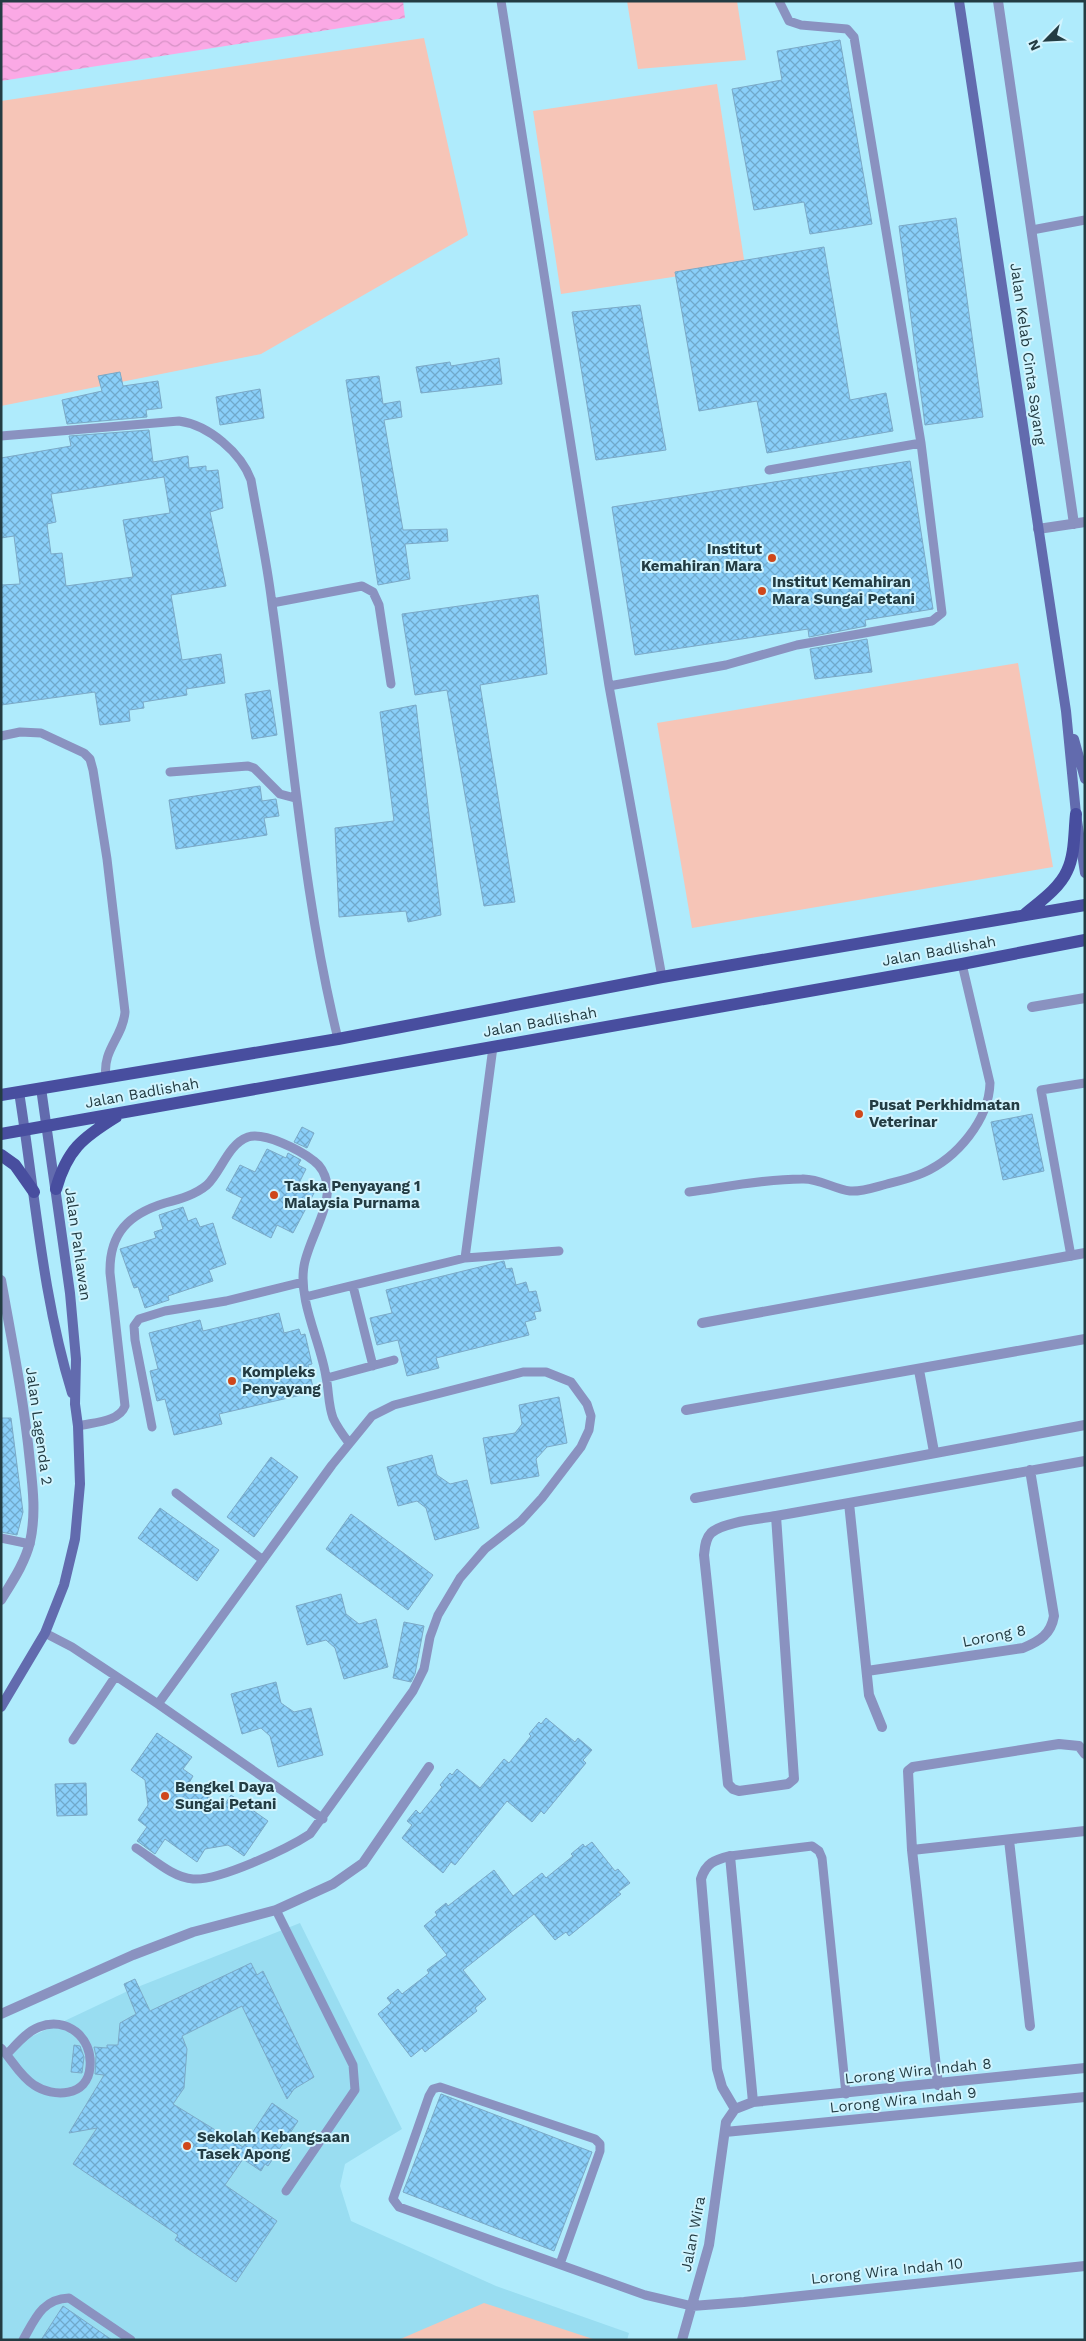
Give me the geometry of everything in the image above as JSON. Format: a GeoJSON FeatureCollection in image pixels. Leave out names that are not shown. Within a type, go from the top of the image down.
{"type":"FeatureCollection","features":[{"type":"Feature","properties":{"kind":"main road"},"geometry":{"type":"LineString","coordinates":[[1024,915],[1062,880],[1067,871],[1071,857],[1076,814]]}},
{"type":"Feature","properties":{"kind":"main road","name":"Jalan Badlishah"},"geometry":{"type":"LineString","coordinates":[[1,1094],[338,1039],[662,977],[1085,905]]}},
{"type":"Feature","properties":{"kind":"main road","name":"Jalan Badlishah"},"geometry":{"type":"LineString","coordinates":[[1,1134],[962,964],[1085,940]]}},
{"type":"Feature","properties":{"kind":"main road"},"geometry":{"type":"LineString","coordinates":[[56,1190],[62,1170],[72,1150],[86,1136],[122,1114]]}},
{"type":"Feature","properties":{"kind":"main road"},"geometry":{"type":"LineString","coordinates":[[1,1155],[15,1165],[34,1192]]}},
{"type":"Feature","properties":{"kind":"street","name":"Jalan Kelab Cinta Sayang"},"geometry":{"type":"LineString","coordinates":[[960,1],[1066,711],[1076,814],[1085,873]]}},
{"type":"Feature","properties":{"kind":"street"},"geometry":{"type":"LineString","coordinates":[[998,1],[1074,524]]}},
{"type":"Feature","properties":{"kind":"street"},"geometry":{"type":"LineString","coordinates":[[1038,529],[1085,522]]}},
{"type":"Feature","properties":{"kind":"street","name":"Jalan Kelab Cinta Sayang"},"geometry":{"type":"LineString","coordinates":[[1066,711],[1085,779]]}},
{"type":"Feature","properties":{"kind":"street"},"geometry":{"type":"LineString","coordinates":[[1032,1008],[1085,998]]}},
{"type":"Feature","properties":{"kind":"street","name":"Jalan Pahlawan"},"geometry":{"type":"LineString","coordinates":[[1,1707],[45,1633],[64,1586],[75,1539],[80,1484],[76,1359],[70,1293],[41,1088]]}},
{"type":"Feature","properties":{"kind":"street","name":"Jalan Pahlawan"},"geometry":{"type":"LineString","coordinates":[[19,1092],[50,1298],[62,1360],[76,1404]]}},
{"type":"Feature","properties":{"kind":"street"},"geometry":{"type":"LineString","coordinates":[[702,1323],[1085,1253]]}},
{"type":"Feature","properties":{"kind":"street","name":"Jalan Lagenda 2"},"geometry":{"type":"LineString","coordinates":[[1,1280],[28,1433],[34,1500],[34,1524],[30,1544],[21,1567],[1,1600]]}},
{"type":"Feature","properties":{"kind":"street"},"geometry":{"type":"LineString","coordinates":[[686,1410],[1085,1339]]}},
{"type":"Feature","properties":{"kind":"street"},"geometry":{"type":"LineString","coordinates":[[919,1370],[934,1452]]}},
{"type":"Feature","properties":{"kind":"street"},"geometry":{"type":"LineString","coordinates":[[695,1498],[1085,1425]]}},
{"type":"Feature","properties":{"kind":"street"},"geometry":{"type":"LineString","coordinates":[[776,1516],[794,1778],[788,1784],[739,1791],[733,1789],[728,1784],[704,1555],[706,1543],[711,1533],[721,1528],[776,1516],[1085,1461]]}},
{"type":"Feature","properties":{"kind":"street","name":"Lorong 8"},"geometry":{"type":"LineString","coordinates":[[867,1672],[1023,1648],[1042,1639],[1047,1633],[1052,1625],[1054,1616],[1030,1470]]}},
{"type":"Feature","properties":{"kind":"street"},"geometry":{"type":"LineString","coordinates":[[849,1503],[869,1695],[882,1727]]}},
{"type":"Feature","properties":{"kind":"street"},"geometry":{"type":"LineString","coordinates":[[938,2085],[912,1850],[908,1770],[913,1767],[1059,1744],[1079,1746],[1085,1754]]}},
{"type":"Feature","properties":{"kind":"street"},"geometry":{"type":"LineString","coordinates":[[1,2014],[168,1941],[276,1910],[333,1884],[363,1863],[429,1767]]}},
{"type":"Feature","properties":{"kind":"street"},"geometry":{"type":"LineString","coordinates":[[912,1850],[1085,1831]]}},
{"type":"Feature","properties":{"kind":"street"},"geometry":{"type":"LineString","coordinates":[[1009,1840],[1030,2026]]}},
{"type":"Feature","properties":{"kind":"street"},"geometry":{"type":"LineString","coordinates":[[735,2109],[722,2087],[717,2069],[701,1879],[705,1868],[714,1860],[730,1856],[753,2102]]}},
{"type":"Feature","properties":{"kind":"street","name":"Lorong Wira Indah 8"},"geometry":{"type":"LineString","coordinates":[[735,2109],[753,2102],[938,2085],[1085,2068]]}},
{"type":"Feature","properties":{"kind":"street","name":"Lorong Wira Indah 9"},"geometry":{"type":"LineString","coordinates":[[724,2132],[1085,2097]]}},
{"type":"Feature","properties":{"kind":"street","name":"Jalan Wira"},"geometry":{"type":"LineString","coordinates":[[682,2340],[709,2245],[726,2122],[735,2109]]}},
{"type":"Feature","properties":{"kind":"street","name":"Lorong Wira Indah 10"},"geometry":{"type":"LineString","coordinates":[[692,2306],[1085,2266]]}},
{"type":"Feature","properties":{"kind":"lane"},"geometry":{"type":"LineString","coordinates":[[501,1],[609,686],[662,977]]}},
{"type":"Feature","properties":{"kind":"lane"},"geometry":{"type":"LineString","coordinates":[[609,686],[726,665],[797,645],[932,621],[939,616],[943,607],[921,443],[854,37],[847,29],[801,26],[789,21],[779,1]]}},
{"type":"Feature","properties":{"kind":"lane"},"geometry":{"type":"LineString","coordinates":[[1032,230],[1085,220]]}},
{"type":"Feature","properties":{"kind":"lane"},"geometry":{"type":"LineString","coordinates":[[1,436],[179,421],[199,427],[237,456],[248,472],[251,480],[272,603],[295,798],[317,938],[338,1039]]}},
{"type":"Feature","properties":{"kind":"lane"},"geometry":{"type":"LineString","coordinates":[[769,470],[921,443]]}},
{"type":"Feature","properties":{"kind":"lane"},"geometry":{"type":"LineString","coordinates":[[272,603],[362,586],[373,592],[378,605],[391,684]]}},
{"type":"Feature","properties":{"kind":"lane"},"geometry":{"type":"LineString","coordinates":[[1,736],[20,732],[41,733],[84,753],[90,759],[107,859],[125,1012],[124,1022],[104,1063],[106,1078]]}},
{"type":"Feature","properties":{"kind":"lane"},"geometry":{"type":"LineString","coordinates":[[170,772],[248,766],[254,768],[280,794],[295,798]]}},
{"type":"Feature","properties":{"kind":"lane"},"geometry":{"type":"LineString","coordinates":[[689,1192],[805,1178],[837,1188],[862,1190],[924,1173],[948,1157],[966,1139],[981,1116],[990,1090],[962,964]]}},
{"type":"Feature","properties":{"kind":"lane"},"geometry":{"type":"LineString","coordinates":[[465,1258],[493,1047]]}},
{"type":"Feature","properties":{"kind":"lane"},"geometry":{"type":"LineString","coordinates":[[1071,1256],[1040,1090],[1085,1083]]}},
{"type":"Feature","properties":{"kind":"lane"},"geometry":{"type":"LineString","coordinates":[[78,1426],[116,1417],[122,1413],[125,1406],[110,1273],[110,1260],[118,1235],[135,1216],[146,1209],[200,1190],[212,1179],[235,1145],[247,1137],[262,1136],[314,1160],[324,1173],[327,1181],[326,1198],[306,1258],[303,1282],[305,1298],[327,1378],[327,1392],[334,1420],[349,1443]]}},
{"type":"Feature","properties":{"kind":"lane"},"geometry":{"type":"LineString","coordinates":[[305,1298],[465,1258],[559,1251]]}},
{"type":"Feature","properties":{"kind":"lane"},"geometry":{"type":"LineString","coordinates":[[152,1427],[135,1340],[134,1326],[139,1319],[165,1310],[226,1301],[303,1282]]}},
{"type":"Feature","properties":{"kind":"lane"},"geometry":{"type":"LineString","coordinates":[[353,1286],[373,1366]]}},
{"type":"Feature","properties":{"kind":"lane"},"geometry":{"type":"LineString","coordinates":[[327,1378],[394,1360]]}},
{"type":"Feature","properties":{"kind":"lane"},"geometry":{"type":"LineString","coordinates":[[136,1848],[175,1873],[192,1879],[212,1876],[256,1862],[294,1844],[310,1834],[414,1691],[424,1669],[430,1637],[438,1615],[450,1592],[485,1548],[521,1521],[568,1466],[581,1447],[590,1430],[591,1416],[587,1404],[571,1382],[546,1372],[523,1372],[387,1408],[372,1416],[349,1443],[158,1704]]}},
{"type":"Feature","properties":{"kind":"lane"},"geometry":{"type":"LineString","coordinates":[[176,1493],[263,1560]]}},
{"type":"Feature","properties":{"kind":"lane"},"geometry":{"type":"LineString","coordinates":[[1,1538],[30,1544]]}},
{"type":"Feature","properties":{"kind":"lane"},"geometry":{"type":"LineString","coordinates":[[45,1633],[72,1648],[158,1704],[322,1819]]}},
{"type":"Feature","properties":{"kind":"lane"},"geometry":{"type":"LineString","coordinates":[[72,1740],[115,1677]]}},
{"type":"Feature","properties":{"kind":"lane"},"geometry":{"type":"LineString","coordinates":[[730,1856],[812,1846],[819,1851],[823,1867],[846,2094]]}},
{"type":"Feature","properties":{"kind":"lane"},"geometry":{"type":"LineString","coordinates":[[276,1910],[353,2065],[355,2090],[286,2192]]}},
{"type":"Feature","properties":{"kind":"lane"},"geometry":{"type":"LineString","coordinates":[[54,2022],[78,2031],[86,2043],[90,2067],[85,2082],[75,2090],[64,2094],[50,2093],[34,2086],[24,2077],[4,2051],[37,2028],[54,2022]]}},
{"type":"Feature","properties":{"kind":"lane"},"geometry":{"type":"LineString","coordinates":[[560,2264],[600,2151],[600,2144],[595,2139],[440,2087],[433,2089],[393,2199],[399,2207],[646,2295],[692,2306]]}},
{"type":"Feature","properties":{"kind":"lane"},"geometry":{"type":"LineString","coordinates":[[24,2340],[45,2306],[57,2298],[69,2298],[131,2340]]}},
{"type":"Feature","properties":{"kind":"shaded area"},"geometry":{"type":"Polygon","coordinates":[[[627,1],[737,1],[746,60],[638,69],[627,1]]]}},
{"type":"Feature","properties":{"kind":"shaded area"},"geometry":{"type":"Polygon","coordinates":[[[424,38],[468,235],[261,354],[1,406],[1,101],[424,38]]]}},
{"type":"Feature","properties":{"kind":"shaded area"},"geometry":{"type":"Polygon","coordinates":[[[717,84],[745,266],[561,294],[533,111],[717,84]]]}},
{"type":"Feature","properties":{"kind":"shaded area"},"geometry":{"type":"Polygon","coordinates":[[[1018,663],[1053,867],[692,928],[657,723],[1018,663]]]}},
{"type":"Feature","properties":{"kind":"shaded area","name":"Sekolah Kebangsaan Tasek Apong"},"geometry":{"type":"Polygon","coordinates":[[[300,1923],[402,2129],[345,2164],[340,2186],[351,2221],[496,2286],[629,2333],[627,2340],[1,2340],[1,2051],[130,1990],[300,1923]]]}},
{"type":"Feature","properties":{"kind":"shaded area"},"geometry":{"type":"Polygon","coordinates":[[[484,2303],[596,2340],[398,2340],[484,2303]]]}},
{"type":"Feature","properties":{"kind":"water"},"geometry":{"type":"Polygon","coordinates":[[[1,1],[403,1],[405,18],[1,81],[1,1]]]}},
{"type":"Feature","properties":{"kind":"building"},"geometry":{"type":"Polygon","coordinates":[[[840,40],[872,224],[810,234],[804,202],[754,210],[732,89],[782,80],[777,51],[840,40]]]}},
{"type":"Feature","properties":{"kind":"building"},"geometry":{"type":"Polygon","coordinates":[[[956,218],[983,417],[925,425],[899,226],[956,218]]]}},
{"type":"Feature","properties":{"kind":"building"},"geometry":{"type":"Polygon","coordinates":[[[824,247],[850,400],[886,393],[893,431],[767,453],[757,401],[699,411],[675,272],[824,247]]]}},
{"type":"Feature","properties":{"kind":"building"},"geometry":{"type":"Polygon","coordinates":[[[640,305],[666,450],[596,460],[572,312],[640,305]]]}},
{"type":"Feature","properties":{"kind":"building"},"geometry":{"type":"Polygon","coordinates":[[[499,358],[502,384],[421,393],[416,367],[450,362],[451,366],[499,358]]]}},
{"type":"Feature","properties":{"kind":"building"},"geometry":{"type":"Polygon","coordinates":[[[120,372],[123,386],[158,381],[162,408],[146,410],[147,417],[67,424],[62,400],[102,391],[98,376],[120,372]]]}},
{"type":"Feature","properties":{"kind":"building"},"geometry":{"type":"Polygon","coordinates":[[[379,376],[383,404],[400,401],[402,417],[384,420],[403,530],[447,529],[448,541],[405,544],[410,579],[378,585],[346,380],[379,376]]]}},
{"type":"Feature","properties":{"kind":"building"},"geometry":{"type":"Polygon","coordinates":[[[260,389],[264,418],[220,425],[216,397],[260,389]]]}},
{"type":"Feature","properties":{"kind":"building"},"geometry":{"type":"Polygon","coordinates":[[[149,430],[153,462],[188,456],[189,468],[206,466],[206,471],[218,470],[223,508],[210,512],[226,586],[171,595],[182,660],[221,654],[225,683],[186,689],[187,695],[143,702],[144,708],[129,710],[130,721],[100,725],[95,692],[1,705],[1,585],[20,584],[14,536],[1,538],[1,458],[71,446],[69,436],[149,430]],[[164,477],[51,494],[56,522],[47,524],[51,554],[62,553],[66,586],[133,577],[123,520],[170,513],[164,477]]]}},
{"type":"Feature","properties":{"kind":"building","name":"Institut Kemahiran Mara"},"geometry":{"type":"Polygon","coordinates":[[[910,461],[933,609],[865,620],[866,626],[809,637],[808,629],[635,655],[612,507],[910,461]]]}},
{"type":"Feature","properties":{"kind":"building"},"geometry":{"type":"Polygon","coordinates":[[[538,595],[547,674],[480,685],[515,902],[484,906],[447,690],[415,695],[402,614],[538,595]]]}},
{"type":"Feature","properties":{"kind":"building"},"geometry":{"type":"Polygon","coordinates":[[[867,639],[872,672],[815,679],[810,649],[867,639]]]}},
{"type":"Feature","properties":{"kind":"building"},"geometry":{"type":"Polygon","coordinates":[[[270,690],[277,735],[252,739],[245,694],[270,690]]]}},
{"type":"Feature","properties":{"kind":"building"},"geometry":{"type":"Polygon","coordinates":[[[416,705],[441,915],[408,922],[406,911],[339,917],[335,828],[394,821],[380,712],[416,705]]]}},
{"type":"Feature","properties":{"kind":"building"},"geometry":{"type":"Polygon","coordinates":[[[260,786],[262,801],[276,799],[279,816],[264,818],[267,835],[176,849],[169,800],[260,786]]]}},
{"type":"Feature","properties":{"kind":"building"},"geometry":{"type":"Polygon","coordinates":[[[1032,1114],[1044,1171],[1003,1180],[991,1122],[1032,1114]]]}},
{"type":"Feature","properties":{"kind":"building"},"geometry":{"type":"Polygon","coordinates":[[[302,1127],[314,1133],[307,1148],[294,1142],[302,1127]]]}},
{"type":"Feature","properties":{"kind":"building","name":"Taska Penyayang 1 Malaysia Purnama"},"geometry":{"type":"Polygon","coordinates":[[[267,1149],[286,1158],[288,1153],[301,1160],[298,1165],[306,1169],[298,1185],[314,1193],[293,1233],[277,1225],[271,1238],[232,1218],[242,1198],[226,1190],[240,1165],[255,1172],[267,1149]]]}},
{"type":"Feature","properties":{"kind":"building"},"geometry":{"type":"Polygon","coordinates":[[[183,1207],[188,1221],[196,1218],[200,1227],[213,1223],[226,1264],[209,1270],[213,1281],[168,1296],[169,1300],[145,1308],[138,1287],[134,1288],[120,1249],[156,1238],[154,1232],[163,1229],[159,1215],[183,1207]]]}},
{"type":"Feature","properties":{"kind":"building"},"geometry":{"type":"Polygon","coordinates":[[[504,1261],[506,1269],[512,1268],[516,1285],[526,1282],[529,1292],[536,1291],[541,1311],[534,1312],[536,1319],[525,1322],[529,1335],[436,1358],[439,1368],[407,1376],[398,1340],[377,1345],[370,1318],[392,1313],[386,1290],[504,1261]]]}},
{"type":"Feature","properties":{"kind":"building","name":"Kompleks Penyayang"},"geometry":{"type":"Polygon","coordinates":[[[279,1313],[284,1333],[299,1329],[301,1335],[305,1334],[312,1364],[308,1365],[314,1392],[219,1414],[222,1424],[174,1435],[165,1399],[157,1401],[150,1371],[158,1369],[149,1333],[200,1320],[203,1331],[279,1313]]]}},
{"type":"Feature","properties":{"kind":"building"},"geometry":{"type":"Polygon","coordinates":[[[559,1397],[567,1443],[547,1447],[536,1459],[539,1476],[491,1484],[483,1438],[515,1433],[522,1424],[519,1405],[559,1397]]]}},
{"type":"Feature","properties":{"kind":"building"},"geometry":{"type":"Polygon","coordinates":[[[1,1418],[11,1418],[23,1512],[17,1535],[1,1532],[1,1418]]]}},
{"type":"Feature","properties":{"kind":"building"},"geometry":{"type":"Polygon","coordinates":[[[432,1455],[437,1475],[450,1484],[467,1480],[479,1528],[435,1540],[426,1508],[417,1501],[398,1506],[387,1467],[432,1455]]]}},
{"type":"Feature","properties":{"kind":"building"},"geometry":{"type":"Polygon","coordinates":[[[271,1457],[298,1477],[254,1537],[227,1517],[271,1457]]]}},
{"type":"Feature","properties":{"kind":"building"},"geometry":{"type":"Polygon","coordinates":[[[160,1508],[219,1550],[197,1581],[138,1538],[160,1508]]]}},
{"type":"Feature","properties":{"kind":"building"},"geometry":{"type":"Polygon","coordinates":[[[351,1514],[433,1575],[408,1610],[326,1549],[351,1514]]]}},
{"type":"Feature","properties":{"kind":"building"},"geometry":{"type":"Polygon","coordinates":[[[341,1594],[346,1614],[359,1624],[376,1619],[388,1667],[344,1679],[335,1648],[326,1640],[307,1645],[296,1606],[341,1594]]]}},
{"type":"Feature","properties":{"kind":"building"},"geometry":{"type":"Polygon","coordinates":[[[404,1622],[424,1626],[415,1674],[411,1682],[393,1678],[404,1622]]]}},
{"type":"Feature","properties":{"kind":"building","name":"Bengkel Daya Sungai Petani"},"geometry":{"type":"Polygon","coordinates":[[[276,1682],[281,1703],[294,1712],[311,1708],[323,1755],[278,1767],[270,1736],[261,1728],[242,1734],[231,1694],[276,1682]]]}},
{"type":"Feature","properties":{"kind":"building"},"geometry":{"type":"Polygon","coordinates":[[[546,1718],[575,1742],[578,1738],[592,1750],[583,1760],[586,1763],[544,1814],[541,1811],[532,1822],[507,1801],[455,1865],[451,1862],[443,1873],[402,1838],[412,1825],[407,1821],[416,1810],[420,1814],[442,1787],[440,1785],[450,1773],[452,1775],[457,1769],[480,1788],[504,1759],[509,1763],[531,1736],[529,1734],[539,1722],[541,1724],[546,1718]]]}},
{"type":"Feature","properties":{"kind":"building","name":"Bengkel Daya Sungai Petani"},"geometry":{"type":"Polygon","coordinates":[[[157,1733],[192,1757],[183,1769],[193,1776],[189,1783],[223,1807],[231,1795],[268,1821],[244,1856],[228,1845],[205,1849],[197,1862],[165,1839],[155,1854],[137,1841],[147,1827],[138,1820],[148,1805],[145,1780],[131,1770],[157,1733]]]}},
{"type":"Feature","properties":{"kind":"building"},"geometry":{"type":"Polygon","coordinates":[[[86,1783],[87,1815],[57,1816],[55,1784],[86,1783]]]}},
{"type":"Feature","properties":{"kind":"building"},"geometry":{"type":"Polygon","coordinates":[[[592,1842],[615,1871],[618,1869],[630,1883],[618,1892],[621,1894],[569,1936],[566,1932],[555,1940],[534,1914],[463,1970],[486,1999],[475,2008],[477,2011],[425,2052],[422,2048],[411,2057],[378,2014],[391,2003],[387,1998],[398,1989],[402,1994],[429,1973],[427,1970],[447,1955],[424,1926],[437,1915],[435,1912],[446,1903],[448,1906],[494,1870],[513,1896],[542,1873],[546,1878],[573,1856],[571,1854],[583,1844],[585,1847],[592,1842]]]}},
{"type":"Feature","properties":{"kind":"building"},"geometry":{"type":"Polygon","coordinates":[[[251,1963],[257,1975],[263,1971],[314,2077],[294,2089],[287,2099],[242,2006],[182,2036],[187,2049],[184,2088],[173,2104],[243,2147],[272,2103],[298,2121],[268,2166],[265,2164],[261,2171],[243,2159],[225,2185],[277,2221],[236,2282],[175,2240],[178,2235],[73,2164],[97,2128],[69,2133],[104,2075],[95,2074],[96,2056],[94,2047],[107,2048],[107,2045],[118,2045],[120,2023],[136,2014],[124,1984],[135,1979],[150,2011],[251,1963]]]}},
{"type":"Feature","properties":{"kind":"building"},"geometry":{"type":"Polygon","coordinates":[[[74,2045],[80,2046],[84,2057],[82,2073],[71,2072],[74,2045]]]}},
{"type":"Feature","properties":{"kind":"building"},"geometry":{"type":"Polygon","coordinates":[[[441,2094],[592,2152],[554,2251],[403,2192],[441,2094]]]}},
{"type":"Feature","properties":{"kind":"building"},"geometry":{"type":"Polygon","coordinates":[[[63,2306],[112,2340],[41,2340],[63,2306]]]}},
{"type":"Feature","properties":{"kind":"place","name":"Institut Kemahiran Mara"},"geometry":{"type":"Point","coordinates":[772,558]}},
{"type":"Feature","properties":{"kind":"place","name":"Institut Kemahiran Mara Sungai Petani"},"geometry":{"type":"Point","coordinates":[762,591]}},
{"type":"Feature","properties":{"kind":"place","name":"Pusat Perkhidmatan Veterinar"},"geometry":{"type":"Point","coordinates":[859,1114]}},
{"type":"Feature","properties":{"kind":"place","name":"Taska Penyayang 1 Malaysia Purnama"},"geometry":{"type":"Point","coordinates":[274,1195]}},
{"type":"Feature","properties":{"kind":"place","name":"Kompleks Penyayang"},"geometry":{"type":"Point","coordinates":[232,1381]}},
{"type":"Feature","properties":{"kind":"place","name":"Bengkel Daya Sungai Petani"},"geometry":{"type":"Point","coordinates":[165,1796]}},
{"type":"Feature","properties":{"kind":"place","name":"Sekolah Kebangsaan Tasek Apong"},"geometry":{"type":"Point","coordinates":[187,2146]}}]}
